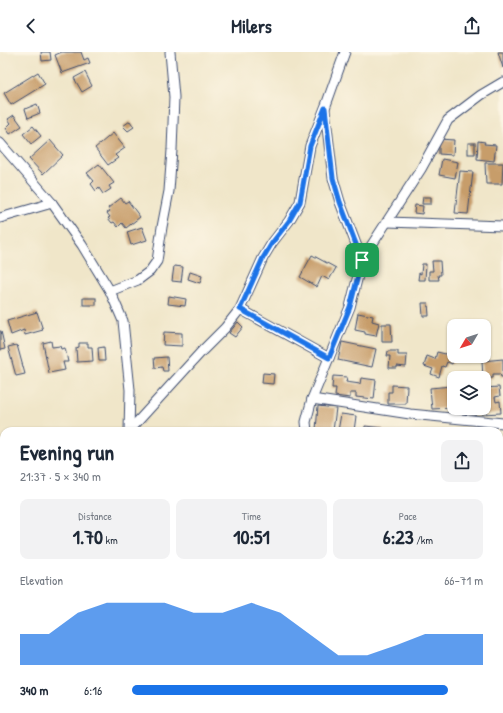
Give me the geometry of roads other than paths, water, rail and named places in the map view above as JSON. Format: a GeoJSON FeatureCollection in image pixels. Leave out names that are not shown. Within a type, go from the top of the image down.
{"type":"FeatureCollection","features":[{"type":"Feature","properties":{"kind":"street"},"geometry":{"type":"LineString","coordinates":[[110,291],[138,280],[150,271],[157,261],[169,191],[172,150],[174,98],[170,52]]}},
{"type":"Feature","properties":{"kind":"street"},"geometry":{"type":"LineString","coordinates":[[133,427],[197,356],[225,328],[240,309],[263,258],[272,243],[289,221],[300,202],[310,146],[345,52]]}},
{"type":"Feature","properties":{"kind":"street"},"geometry":{"type":"LineString","coordinates":[[307,427],[306,422],[312,400],[350,307],[362,260],[421,169],[448,120],[481,95],[503,82]]}},
{"type":"Feature","properties":{"kind":"street"},"geometry":{"type":"LineString","coordinates":[[325,108],[333,178],[340,202],[362,260]]}},
{"type":"Feature","properties":{"kind":"street"},"geometry":{"type":"LineString","coordinates":[[0,143],[52,203],[82,245],[110,291],[123,321],[130,390],[129,427]]}},
{"type":"Feature","properties":{"kind":"street"},"geometry":{"type":"LineString","coordinates":[[0,218],[52,203]]}},
{"type":"Feature","properties":{"kind":"street"},"geometry":{"type":"LineString","coordinates":[[388,222],[503,226]]}},
{"type":"Feature","properties":{"kind":"street"},"geometry":{"type":"LineString","coordinates":[[240,309],[329,358]]}},
{"type":"Feature","properties":{"kind":"street"},"geometry":{"type":"LineString","coordinates":[[312,400],[410,414],[503,423]]}}]}
